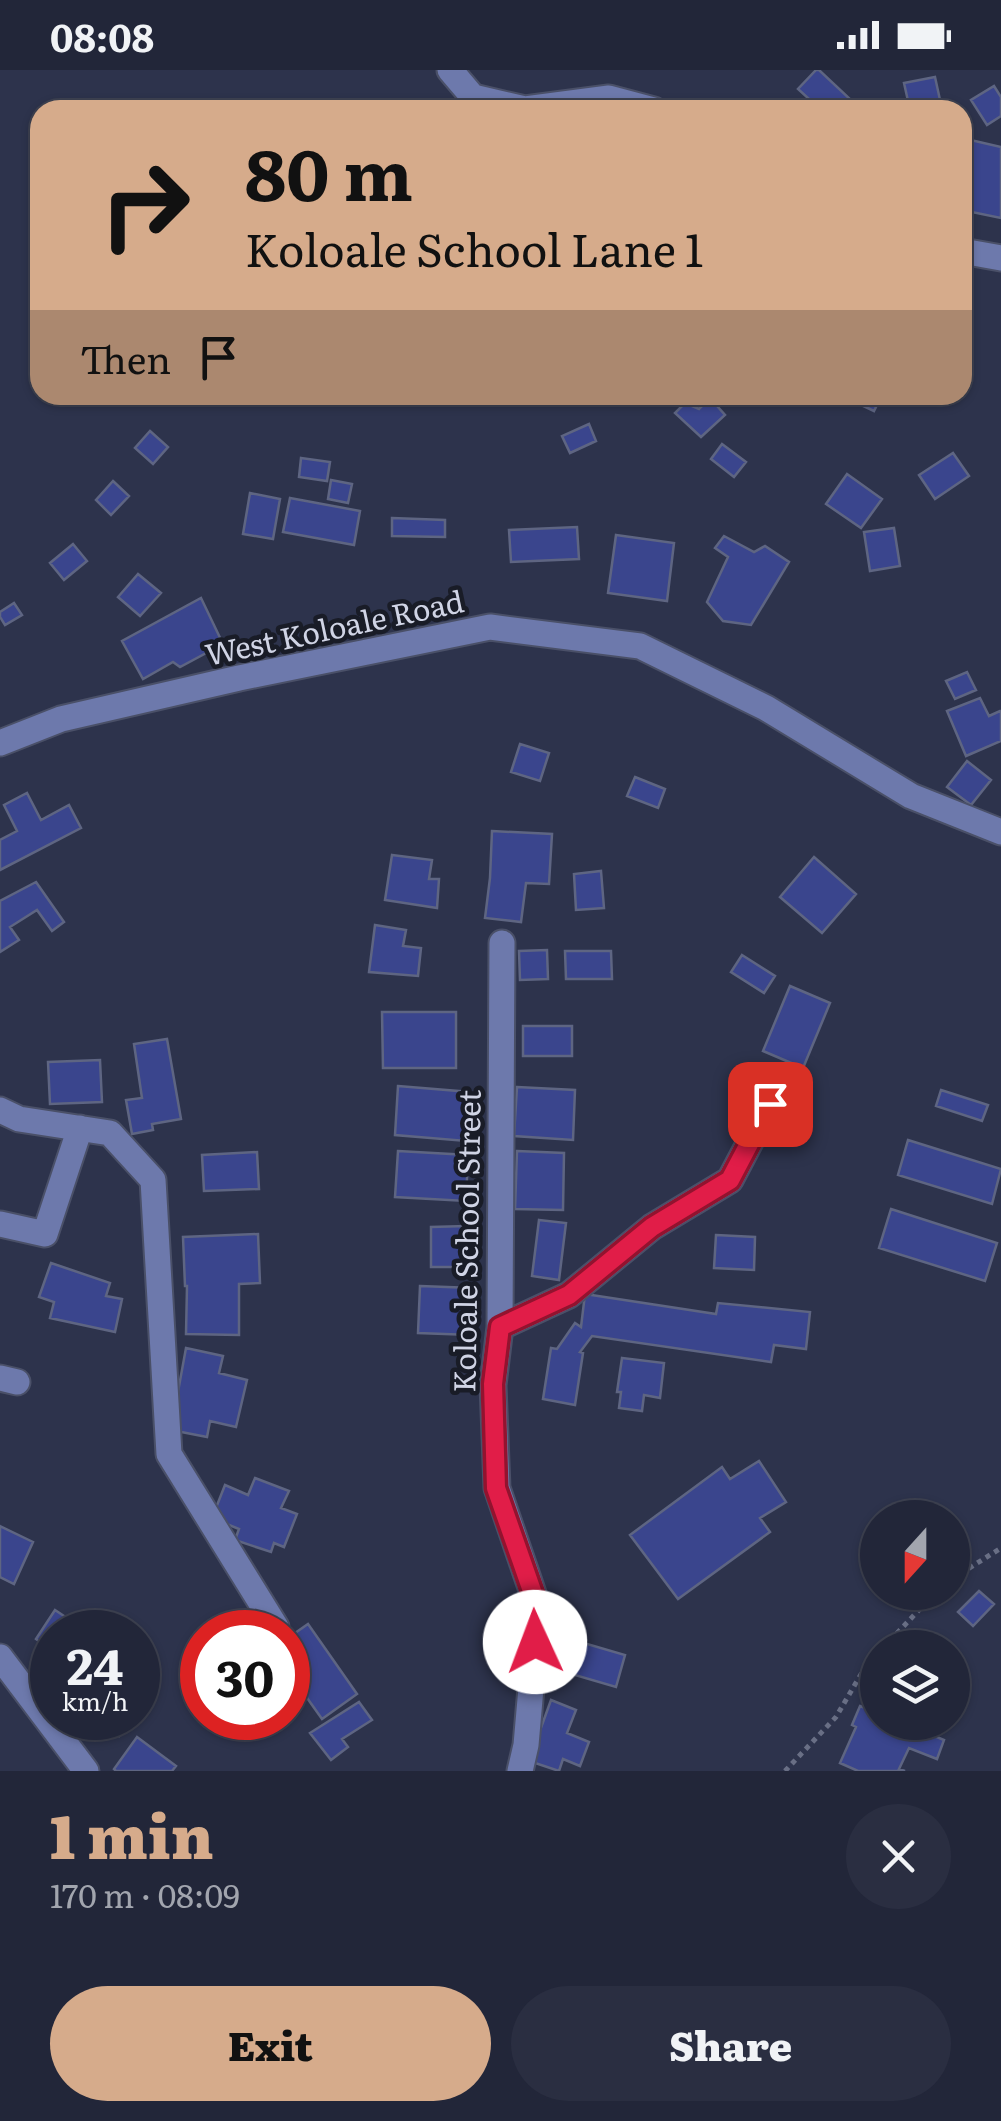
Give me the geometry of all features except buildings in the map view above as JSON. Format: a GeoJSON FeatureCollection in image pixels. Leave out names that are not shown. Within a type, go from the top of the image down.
{"type":"FeatureCollection","features":[{"type":"Feature","properties":{"kind":"street"},"geometry":{"type":"LineString","coordinates":[[450,70],[473,97],[486,100]]}},
{"type":"Feature","properties":{"kind":"street"},"geometry":{"type":"LineString","coordinates":[[972,253],[1001,258]]}},
{"type":"Feature","properties":{"kind":"street","name":"West Koloale Road"},"geometry":{"type":"LineString","coordinates":[[0,742],[61,719],[239,678],[490,628],[640,646],[766,708],[910,796],[1001,832]]}},
{"type":"Feature","properties":{"kind":"street","name":"Koloale School Street"},"geometry":{"type":"LineString","coordinates":[[502,943],[500,1327],[493,1384],[496,1488],[538,1608],[526,1744],[520,1771]]}},
{"type":"Feature","properties":{"kind":"street"},"geometry":{"type":"LineString","coordinates":[[500,1327],[569,1295],[652,1227],[730,1180],[770,1104]]}},
{"type":"Feature","properties":{"kind":"street"},"geometry":{"type":"LineString","coordinates":[[0,1110],[19,1119],[110,1133],[153,1180],[170,1454],[266,1610]]}},
{"type":"Feature","properties":{"kind":"street"},"geometry":{"type":"LineString","coordinates":[[0,1224],[44,1234],[80,1128]]}},
{"type":"Feature","properties":{"kind":"street"},"geometry":{"type":"LineString","coordinates":[[0,1657],[86,1771]]}},
{"type":"Feature","properties":{"kind":"path"},"geometry":{"type":"LineString","coordinates":[[970,1568],[1001,1548]]}},
{"type":"Feature","properties":{"kind":"path"},"geometry":{"type":"LineString","coordinates":[[900,1630],[919,1610]]}},
{"type":"Feature","properties":{"kind":"path"},"geometry":{"type":"LineString","coordinates":[[785,1771],[836,1717],[860,1677]]}},
{"type":"Feature","properties":{"kind":"route"},"geometry":{"type":"LineString","coordinates":[[535,1642],[538,1608],[496,1488],[493,1384],[500,1327],[569,1295],[652,1227],[730,1180],[770,1104]]}}]}
